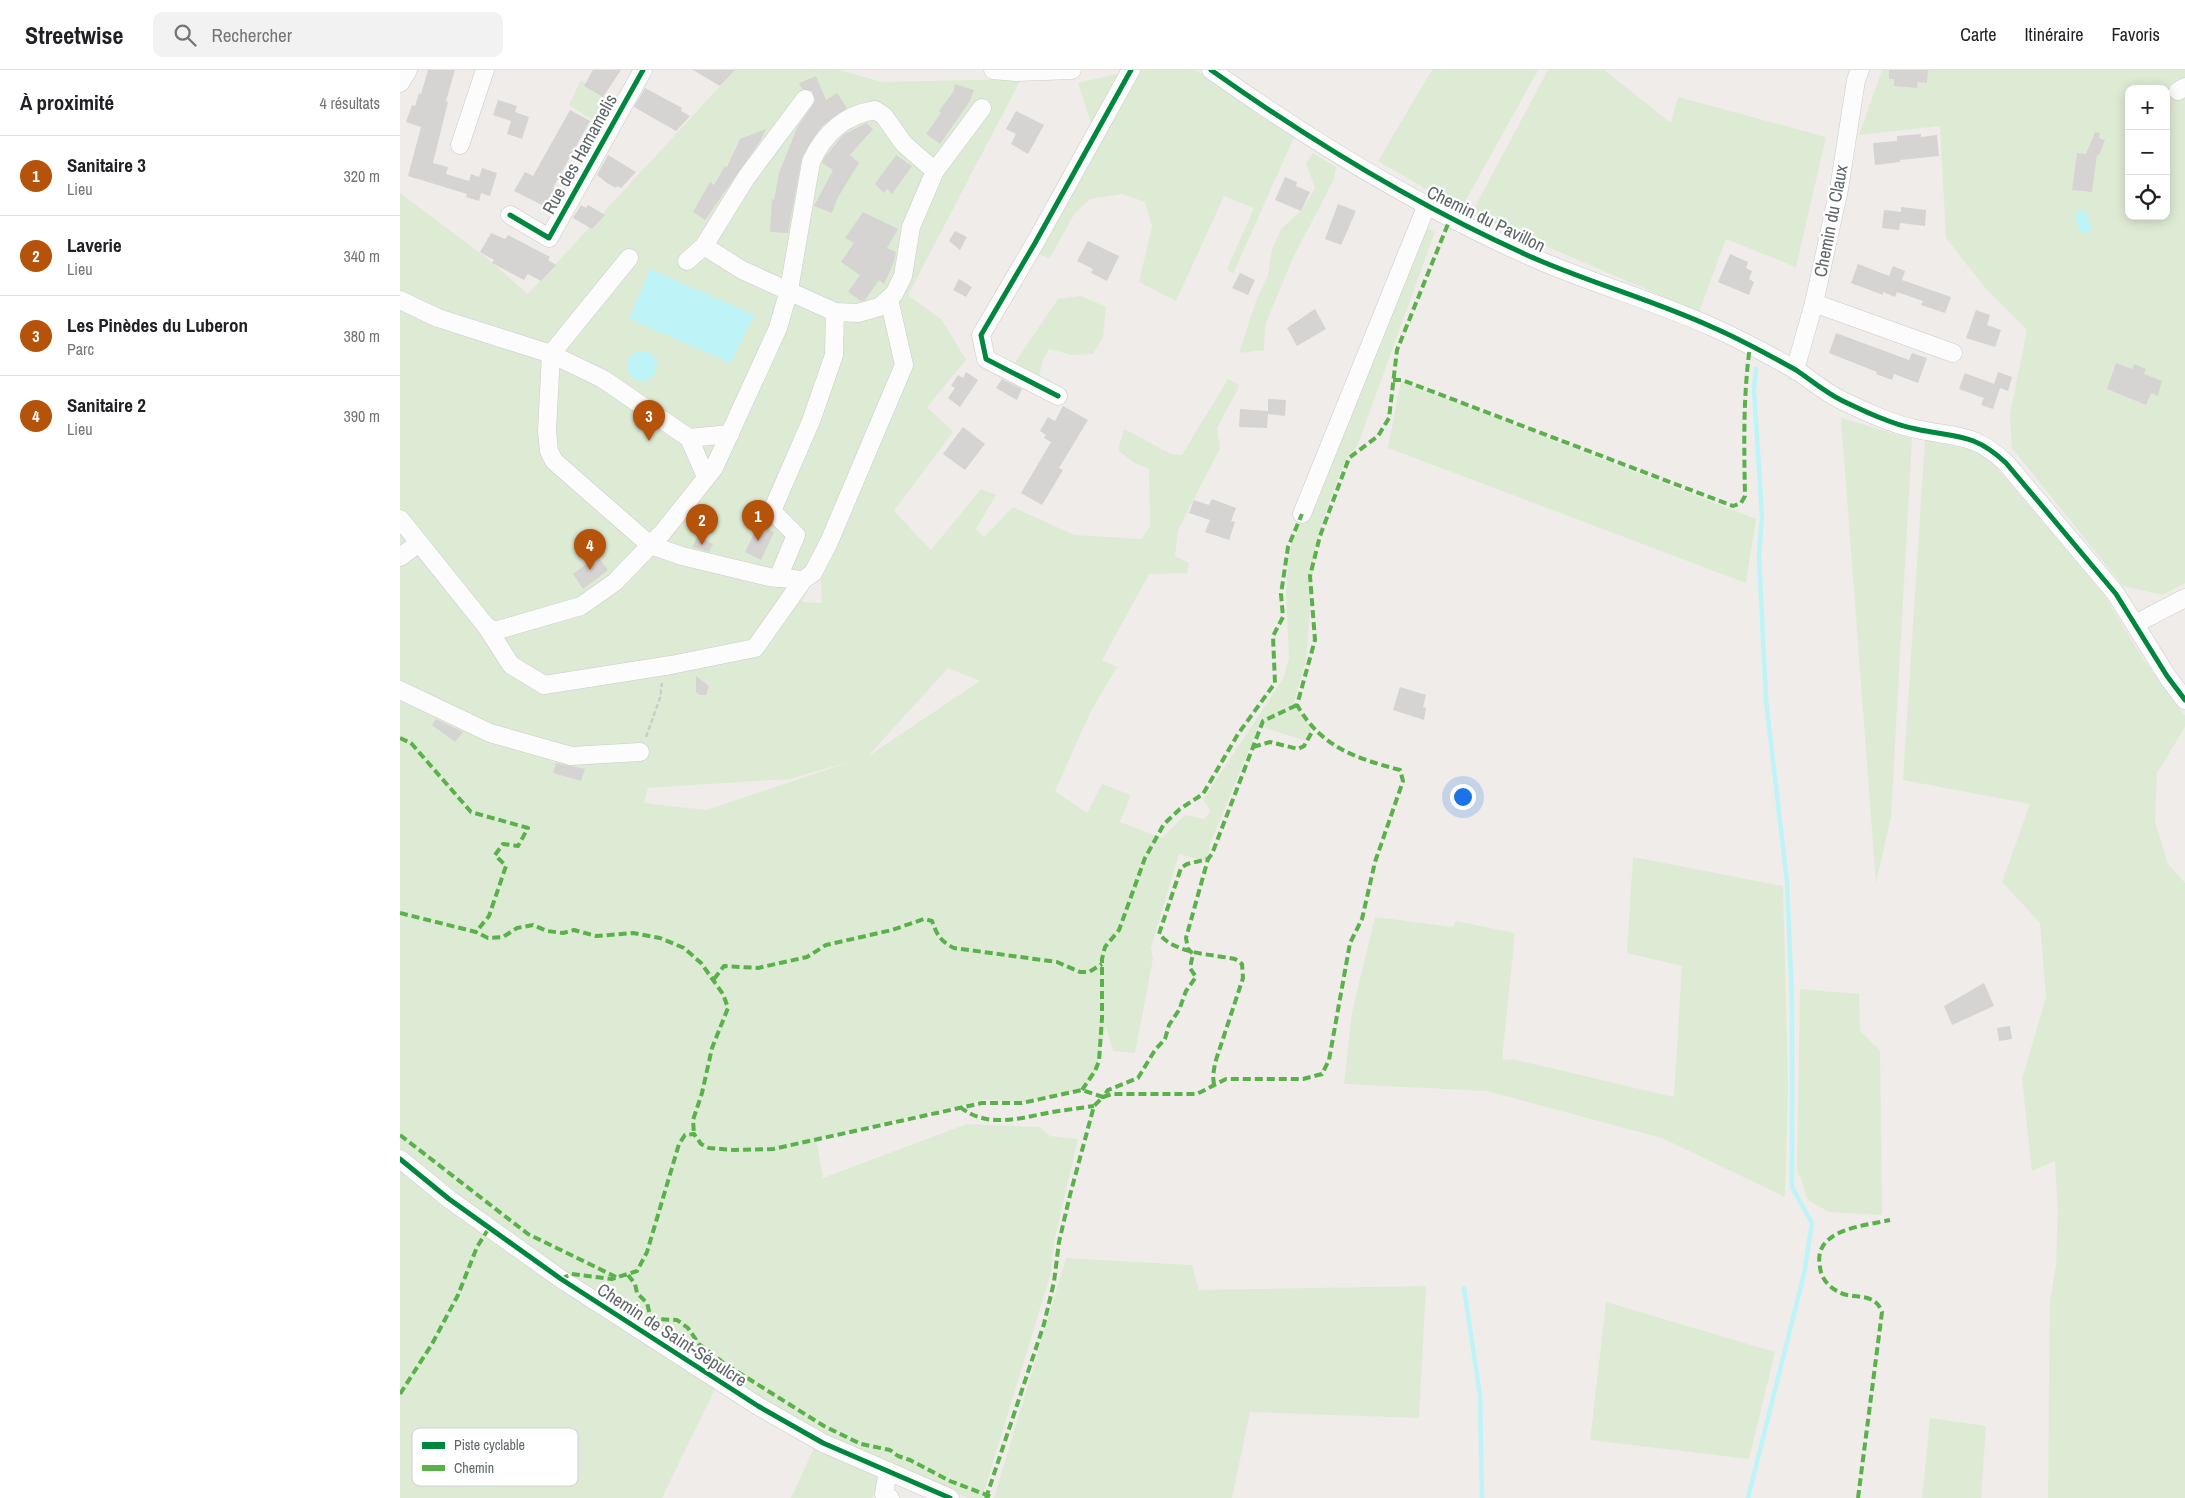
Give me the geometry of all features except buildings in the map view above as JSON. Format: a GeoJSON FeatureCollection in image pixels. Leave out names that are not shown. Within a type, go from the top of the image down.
{"type":"FeatureCollection","features":[{"type":"Feature","properties":{"kind":"street"},"geometry":{"type":"LineString","coordinates":[[460,145],[485,70]]}},
{"type":"Feature","properties":{"kind":"street","name":"Rue des Hamamelis"},"geometry":{"type":"LineString","coordinates":[[510,215],[549,238],[643,70]]}},
{"type":"Feature","properties":{"kind":"street"},"geometry":{"type":"LineString","coordinates":[[993,70],[1016,72],[1072,70]]}},
{"type":"Feature","properties":{"kind":"street"},"geometry":{"type":"LineString","coordinates":[[1058,396],[986,359],[981,335],[1049,218],[1131,70]]}},
{"type":"Feature","properties":{"kind":"street","name":"Chemin du Pavillon"},"geometry":{"type":"LineString","coordinates":[[1211,70],[1293,128],[1426,207],[1538,260],[1712,327],[1795,370],[1839,399],[1859,408],[1915,429],[1960,435],[1977,441],[1993,451],[2006,463],[2116,594],[2167,676],[2185,700]]}},
{"type":"Feature","properties":{"kind":"street","name":"Chemin du Claux"},"geometry":{"type":"LineString","coordinates":[[1795,370],[1814,303],[1839,189],[1856,80],[1860,70]]}},
{"type":"Feature","properties":{"kind":"street"},"geometry":{"type":"LineString","coordinates":[[687,261],[704,246],[746,178],[805,99]]}},
{"type":"Feature","properties":{"kind":"street"},"geometry":{"type":"LineString","coordinates":[[704,246],[742,270],[835,312],[858,313],[879,307],[894,294],[903,276],[911,227],[935,171],[982,108]]}},
{"type":"Feature","properties":{"kind":"street"},"geometry":{"type":"LineString","coordinates":[[486,626],[494,631],[581,606],[615,582],[650,545],[714,468],[778,328],[789,290],[811,162],[819,144],[830,131],[848,118],[875,110],[884,116],[904,144],[935,171]]}},
{"type":"Feature","properties":{"kind":"street"},"geometry":{"type":"LineString","coordinates":[[1302,514],[1426,207]]}},
{"type":"Feature","properties":{"kind":"street"},"geometry":{"type":"LineString","coordinates":[[629,258],[551,354],[547,431],[548,450],[554,461],[650,545],[682,556],[778,578],[804,580]]}},
{"type":"Feature","properties":{"kind":"street"},"geometry":{"type":"LineString","coordinates":[[400,519],[486,626],[511,665],[544,685],[663,666],[755,648],[804,580],[812,573],[829,542],[904,365],[889,299]]}},
{"type":"Feature","properties":{"kind":"street"},"geometry":{"type":"LineString","coordinates":[[400,300],[438,318],[551,354],[603,379],[689,438],[706,478]]}},
{"type":"Feature","properties":{"kind":"street"},"geometry":{"type":"LineString","coordinates":[[1814,303],[1953,353]]}},
{"type":"Feature","properties":{"kind":"street"},"geometry":{"type":"LineString","coordinates":[[778,578],[796,535],[772,511],[811,421],[834,355],[835,312]]}},
{"type":"Feature","properties":{"kind":"street"},"geometry":{"type":"LineString","coordinates":[[689,438],[730,434]]}},
{"type":"Feature","properties":{"kind":"street"},"geometry":{"type":"LineString","coordinates":[[400,557],[419,543]]}},
{"type":"Feature","properties":{"kind":"street"},"geometry":{"type":"LineString","coordinates":[[2135,624],[2185,598]]}},
{"type":"Feature","properties":{"kind":"street"},"geometry":{"type":"LineString","coordinates":[[400,690],[490,733],[571,756],[640,752]]}},
{"type":"Feature","properties":{"kind":"street","name":"Chemin de Saint-Sépulcre"},"geometry":{"type":"LineString","coordinates":[[400,1159],[449,1199],[561,1279],[719,1381],[823,1443],[950,1498]]}},
{"type":"Feature","properties":{"kind":"street"},"geometry":{"type":"LineString","coordinates":[[888,1471],[884,1494],[890,1498]]}},
{"type":"Feature","properties":{"kind":"path"},"geometry":{"type":"LineString","coordinates":[[640,752],[660,698],[663,666]]}},
{"type":"Feature","properties":{"kind":"green space"},"geometry":{"type":"Polygon","coordinates":[[[735,70],[839,70],[882,82],[1021,79],[908,295],[942,320],[966,360],[927,407],[953,432],[894,511],[931,550],[981,489],[996,495],[976,529],[984,537],[1013,507],[1074,535],[1141,539],[1150,526],[1149,469],[1133,462],[1118,450],[1124,429],[1171,454],[1182,455],[1228,379],[1240,385],[1217,428],[1220,448],[1178,530],[1175,556],[1189,563],[1187,573],[1149,574],[1102,660],[1117,667],[1091,711],[1055,791],[1087,813],[1102,784],[1131,795],[1120,822],[1162,838],[1185,815],[1204,819],[1211,811],[1203,800],[1284,677],[1289,657],[1286,593],[1289,551],[1424,227],[1435,232],[1358,444],[1344,463],[1324,517],[1314,552],[1306,661],[1294,702],[1311,728],[1307,741],[1259,726],[1210,844],[1208,862],[1179,854],[1151,948],[1153,959],[1135,1053],[1113,1051],[1106,1026],[1095,1075],[1084,1089],[1022,1102],[984,1100],[816,1139],[823,1178],[967,1124],[1039,1127],[1050,1136],[1078,1139],[1054,1242],[1051,1273],[982,1498],[968,1498],[822,1435],[755,1397],[526,1247],[400,1149],[400,193],[484,256],[528,294],[735,70]],[[820,568],[802,601],[802,602],[822,603],[820,568]],[[948,668],[870,755],[980,681],[948,668]],[[853,761],[789,779],[648,788],[644,803],[707,810],[853,761]]]}},
{"type":"Feature","properties":{"kind":"green space"},"geometry":{"type":"Polygon","coordinates":[[[1133,70],[1195,70],[1294,137],[1233,274],[1227,269],[1254,208],[1224,196],[1176,301],[1139,282],[1152,226],[1145,202],[1122,194],[1090,199],[1075,213],[1049,259],[1035,251],[1097,141],[1078,83],[1133,70]]]}},
{"type":"Feature","properties":{"kind":"green space"},"geometry":{"type":"Polygon","coordinates":[[[1432,70],[1538,70],[1461,209],[1378,161],[1432,70]]]}},
{"type":"Feature","properties":{"kind":"green space"},"geometry":{"type":"Polygon","coordinates":[[[1548,70],[1604,70],[1671,123],[1678,97],[1826,137],[1796,267],[1726,239],[1699,312],[1471,214],[1548,70]]]}},
{"type":"Feature","properties":{"kind":"green space"},"geometry":{"type":"Polygon","coordinates":[[[1882,70],[2185,70],[2185,583],[2163,595],[2123,586],[2012,448],[2010,414],[2027,330],[1987,290],[1946,238],[1940,126],[1859,135],[1882,70]]]}},
{"type":"Feature","properties":{"kind":"green space"},"geometry":{"type":"Polygon","coordinates":[[[581,80],[611,102],[598,123],[569,105],[581,80]]]}},
{"type":"Feature","properties":{"kind":"green space"},"geometry":{"type":"Polygon","coordinates":[[[1313,153],[1336,167],[1334,179],[1293,258],[1265,325],[1264,350],[1239,353],[1256,301],[1268,275],[1272,249],[1281,229],[1301,211],[1315,188],[1306,163],[1313,153]]]}},
{"type":"Feature","properties":{"kind":"green space"},"geometry":{"type":"Polygon","coordinates":[[[1081,296],[1106,307],[1103,337],[1093,354],[1072,355],[1049,349],[1042,361],[1039,379],[1012,367],[1058,299],[1081,296]]]}},
{"type":"Feature","properties":{"kind":"green space"},"geometry":{"type":"Polygon","coordinates":[[[1401,381],[1756,519],[1746,583],[1388,448],[1401,381]]]}},
{"type":"Feature","properties":{"kind":"green space"},"geometry":{"type":"Polygon","coordinates":[[[1841,418],[1912,439],[1891,817],[1876,883],[1841,418]]]}},
{"type":"Feature","properties":{"kind":"green space"},"geometry":{"type":"Polygon","coordinates":[[[1925,440],[1984,453],[2103,593],[2143,659],[2185,716],[2185,727],[2157,773],[2155,822],[2168,864],[2185,883],[2185,1498],[2048,1498],[2050,1302],[2056,1265],[2058,1211],[2055,1161],[2032,1171],[2022,1079],[2046,997],[2040,923],[2002,882],[2030,804],[1903,780],[1925,440]]]}},
{"type":"Feature","properties":{"kind":"green space"},"geometry":{"type":"Polygon","coordinates":[[[1633,857],[1783,886],[1788,1086],[1785,1197],[1662,1138],[1487,1091],[1344,1084],[1352,1012],[1375,917],[1453,927],[1456,921],[1515,933],[1502,1060],[1512,1059],[1674,1097],[1682,966],[1627,953],[1633,857]]]}},
{"type":"Feature","properties":{"kind":"green space"},"geometry":{"type":"Polygon","coordinates":[[[1800,989],[1859,994],[1860,1031],[1880,1050],[1882,1215],[1829,1212],[1808,1200],[1797,1168],[1800,989]]]}},
{"type":"Feature","properties":{"kind":"green space"},"geometry":{"type":"Polygon","coordinates":[[[400,1169],[716,1387],[662,1498],[400,1498],[400,1169]]]}},
{"type":"Feature","properties":{"kind":"green space"},"geometry":{"type":"Polygon","coordinates":[[[1066,1258],[1192,1265],[1199,1290],[1426,1286],[1419,1418],[1250,1412],[1232,1498],[994,1498],[1066,1258]]]}},
{"type":"Feature","properties":{"kind":"green space"},"geometry":{"type":"Polygon","coordinates":[[[1606,1302],[1775,1352],[1749,1459],[1590,1440],[1606,1302]]]}},
{"type":"Feature","properties":{"kind":"green space"},"geometry":{"type":"Polygon","coordinates":[[[1930,1418],[1986,1426],[1981,1498],[1922,1498],[1930,1418]]]}},
{"type":"Feature","properties":{"kind":"green space"},"geometry":{"type":"Polygon","coordinates":[[[814,1448],[882,1476],[872,1498],[791,1498],[814,1448]]]}},
{"type":"Feature","properties":{"kind":"water"},"geometry":{"type":"Polygon","coordinates":[[[2085,210],[2092,231],[2081,234],[2074,213],[2085,210]]]}},
{"type":"Feature","properties":{"kind":"water"},"geometry":{"type":"Polygon","coordinates":[[[650,269],[754,315],[731,363],[629,319],[650,269]]]}},
{"type":"Feature","properties":{"kind":"water"},"geometry":{"type":"Polygon","coordinates":[[[642,351],[652,356],[657,366],[652,376],[642,381],[632,376],[627,366],[632,356],[642,351]]]}},
{"type":"Feature","properties":{"kind":"waterway"},"geometry":{"type":"LineString","coordinates":[[1748,1498],[1804,1274],[1812,1223],[1792,1187],[1792,1002],[1787,882],[1766,700],[1759,556],[1762,516],[1754,390],[1756,369]]}},
{"type":"Feature","properties":{"kind":"waterway"},"geometry":{"type":"LineString","coordinates":[[1464,1288],[1480,1395],[1482,1498]]}},
{"type":"Feature","properties":{"kind":"marked path"},"geometry":{"type":"LineString","coordinates":[[986,1498],[1044,1324],[1054,1282],[1059,1242],[1094,1106],[1103,1097],[1112,1094],[1197,1094],[1226,1079],[1303,1079],[1322,1074],[1329,1060],[1350,943],[1362,919],[1375,862],[1403,781],[1400,770],[1368,761],[1328,741],[1306,719],[1297,705],[1315,640],[1310,576],[1320,536],[1349,458],[1378,436],[1389,418],[1397,350],[1450,219]]}},
{"type":"Feature","properties":{"kind":"marked path"},"geometry":{"type":"LineString","coordinates":[[1393,380],[1402,380],[1733,506],[1741,503],[1745,496],[1745,402],[1750,346]]}},
{"type":"Feature","properties":{"kind":"marked path"},"geometry":{"type":"LineString","coordinates":[[1082,1090],[1095,1071],[1099,1061],[1102,1018],[1102,959],[1105,947],[1119,930],[1145,858],[1164,824],[1180,809],[1203,794],[1238,734],[1275,683],[1273,636],[1283,617],[1281,594],[1288,547],[1302,514]]}},
{"type":"Feature","properties":{"kind":"marked path"},"geometry":{"type":"LineString","coordinates":[[1214,1085],[1215,1063],[1243,978],[1242,964],[1235,959],[1194,952],[1175,946],[1159,934],[1181,868],[1187,864],[1208,859],[1212,854],[1263,721],[1297,705]]}},
{"type":"Feature","properties":{"kind":"marked path"},"geometry":{"type":"LineString","coordinates":[[1253,747],[1270,742],[1298,749],[1304,746],[1313,730]]}},
{"type":"Feature","properties":{"kind":"marked path"},"geometry":{"type":"LineString","coordinates":[[400,738],[411,743],[471,812],[528,828],[518,846],[503,844],[495,855],[506,866],[489,916],[476,932]]}},
{"type":"Feature","properties":{"kind":"marked path"},"geometry":{"type":"LineString","coordinates":[[561,1279],[571,1274],[612,1279],[637,1271],[647,1252],[679,1144],[685,1135],[694,1134],[701,1144],[709,1148],[734,1150],[773,1149],[982,1103],[1022,1103],[1082,1090],[1103,1097],[1108,1090],[1138,1078],[1155,1050],[1165,1039],[1169,1025],[1179,1010],[1186,991],[1196,977],[1190,968],[1193,954],[1188,949],[1186,938],[1208,859]]}},
{"type":"Feature","properties":{"kind":"marked path"},"geometry":{"type":"LineString","coordinates":[[400,913],[476,932],[488,938],[503,937],[517,928],[533,925],[547,931],[563,933],[574,930],[596,936],[633,933],[660,938],[684,948],[701,963],[723,994],[728,1008],[712,1048],[702,1093],[693,1120],[694,1134]]}},
{"type":"Feature","properties":{"kind":"marked path"},"geometry":{"type":"LineString","coordinates":[[714,979],[724,966],[758,968],[807,957],[826,945],[892,930],[924,919],[932,921],[940,937],[945,943],[954,948],[1057,962],[1080,972],[1089,972],[1102,964]]}},
{"type":"Feature","properties":{"kind":"marked path"},"geometry":{"type":"LineString","coordinates":[[960,1107],[982,1118],[1004,1120],[1094,1106]]}},
{"type":"Feature","properties":{"kind":"marked path"},"geometry":{"type":"LineString","coordinates":[[400,1135],[528,1234],[616,1277]]}},
{"type":"Feature","properties":{"kind":"marked path"},"geometry":{"type":"LineString","coordinates":[[1858,1498],[1882,1312],[1878,1305],[1868,1298],[1843,1294],[1831,1287],[1822,1275],[1820,1254],[1824,1244],[1842,1232],[1854,1227],[1890,1220]]}},
{"type":"Feature","properties":{"kind":"marked path"},"geometry":{"type":"LineString","coordinates":[[400,1394],[432,1344],[458,1295],[477,1247],[489,1228]]}},
{"type":"Feature","properties":{"kind":"marked path"},"geometry":{"type":"LineString","coordinates":[[628,1275],[635,1284],[637,1293],[647,1303],[650,1315],[654,1319],[677,1320],[688,1328],[699,1344],[725,1364],[824,1426],[861,1444],[890,1450],[898,1456],[910,1460],[950,1481],[992,1497]]}},
{"type":"Feature","properties":{"kind":"cycle path"},"geometry":{"type":"LineString","coordinates":[[510,215],[549,238],[643,70]]}},
{"type":"Feature","properties":{"kind":"cycle path"},"geometry":{"type":"LineString","coordinates":[[1058,396],[986,359],[981,335],[1035,243],[1131,70]]}},
{"type":"Feature","properties":{"kind":"cycle path"},"geometry":{"type":"LineString","coordinates":[[1211,70],[1289,123],[1369,173],[1409,196],[1493,239],[1558,268],[1669,309],[1723,332],[1796,370],[1835,397],[1878,417],[1907,427],[1964,438],[1984,446],[2006,463],[2116,594],[2167,676],[2185,700]]}},
{"type":"Feature","properties":{"kind":"cycle path"},"geometry":{"type":"LineString","coordinates":[[400,1159],[449,1199],[561,1279],[758,1406],[823,1443],[950,1498]]}},
{"type":"Feature","properties":{"kind":"place","name":"Les Pinèdes du Luberon"},"geometry":{"type":"Point","coordinates":[649,441]}},
{"type":"Feature","properties":{"kind":"place","name":"Sanitaire 3"},"geometry":{"type":"Point","coordinates":[758,541]}},
{"type":"Feature","properties":{"kind":"place","name":"Laverie"},"geometry":{"type":"Point","coordinates":[702,545]}},
{"type":"Feature","properties":{"kind":"place","name":"Sanitaire 2"},"geometry":{"type":"Point","coordinates":[590,570]}}]}
